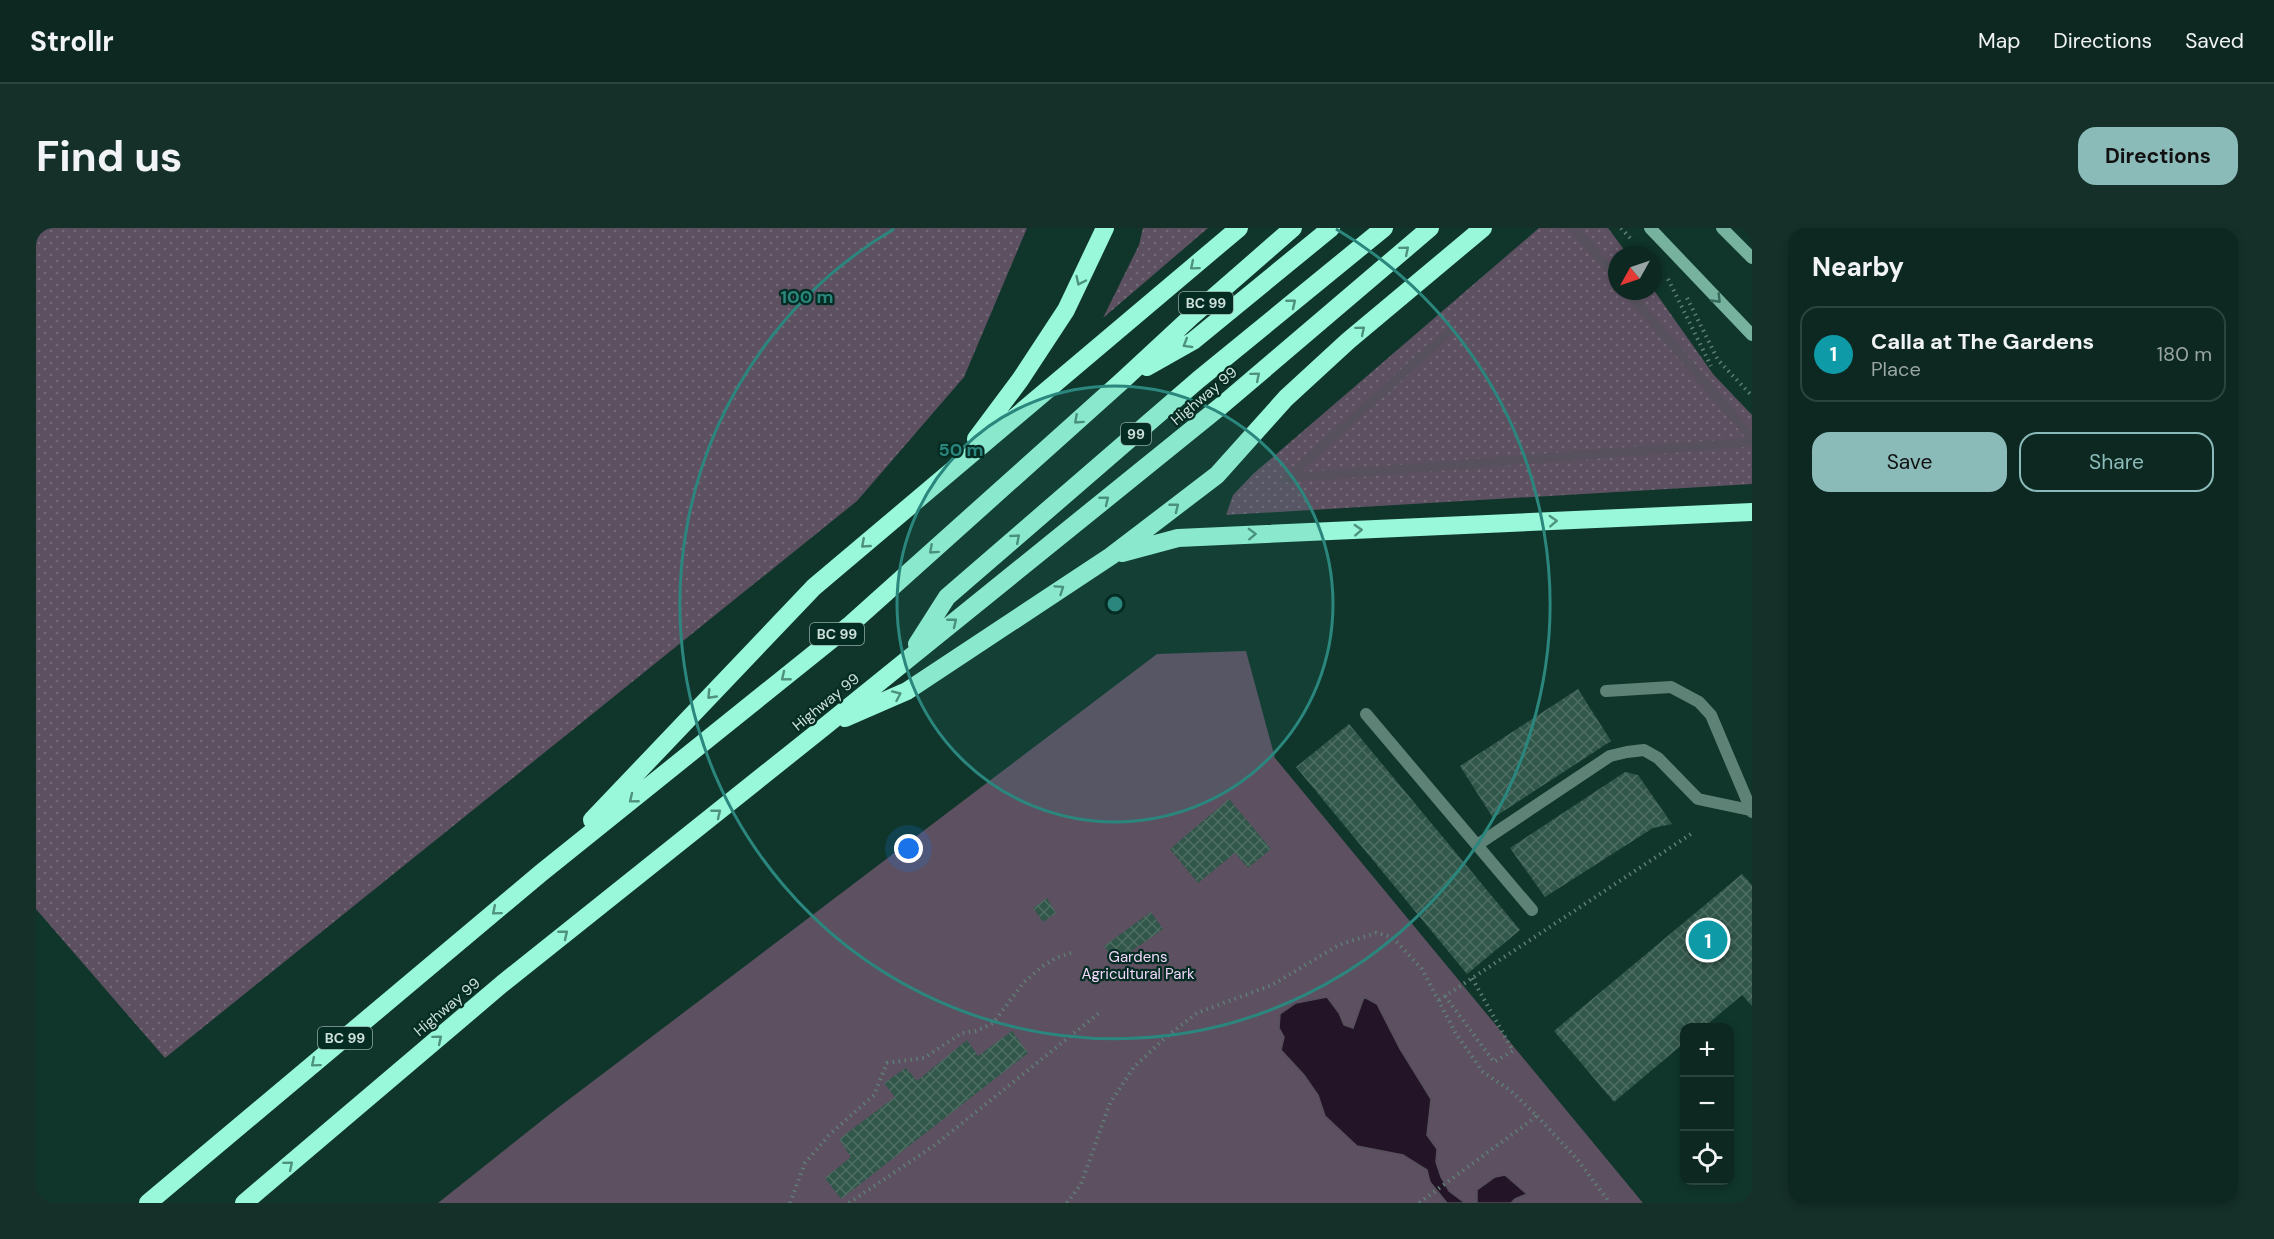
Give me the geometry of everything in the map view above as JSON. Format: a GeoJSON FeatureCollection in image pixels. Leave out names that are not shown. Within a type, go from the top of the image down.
{"type":"FeatureCollection","features":[{"type":"Feature","properties":{"kind":"highway"},"geometry":{"type":"LineString","coordinates":[[957,465],[1020,380],[1066,310],[1105,228]]}},
{"type":"Feature","properties":{"kind":"highway"},"geometry":{"type":"LineString","coordinates":[[541,873],[814,588],[1239,228]]}},
{"type":"Feature","properties":{"kind":"highway","name":"BC 99"},"geometry":{"type":"LineString","coordinates":[[148,1203],[541,873],[851,624],[1192,316],[1293,228]]}},
{"type":"Feature","properties":{"kind":"highway"},"geometry":{"type":"LineString","coordinates":[[1122,381],[1193,341],[1331,228]]}},
{"type":"Feature","properties":{"kind":"highway","name":"99"},"geometry":{"type":"LineString","coordinates":[[908,658],[947,597],[1198,380],[1384,228]]}},
{"type":"Feature","properties":{"kind":"highway","name":"Highway 99"},"geometry":{"type":"LineString","coordinates":[[244,1203],[502,984],[824,728],[1221,406],[1431,228]]}},
{"type":"Feature","properties":{"kind":"highway"},"geometry":{"type":"LineString","coordinates":[[824,728],[907,691],[1112,556],[1217,475],[1286,398],[1339,349],[1483,228]]}},
{"type":"Feature","properties":{"kind":"highway"},"geometry":{"type":"LineString","coordinates":[[1112,556],[1178,538],[1752,512]]}},
{"type":"Feature","properties":{"kind":"main road"},"geometry":{"type":"LineString","coordinates":[[1650,228],[1752,335]]}},
{"type":"Feature","properties":{"kind":"main road"},"geometry":{"type":"LineString","coordinates":[[1722,228],[1752,258]]}},
{"type":"Feature","properties":{"kind":"lane"},"geometry":{"type":"LineString","coordinates":[[1606,691],[1671,687],[1699,702],[1711,715],[1751,811]]}},
{"type":"Feature","properties":{"kind":"lane"},"geometry":{"type":"LineString","coordinates":[[1366,714],[1532,910]]}},
{"type":"Feature","properties":{"kind":"lane"},"geometry":{"type":"LineString","coordinates":[[1477,845],[1610,756],[1627,752],[1644,750],[1658,758],[1698,800],[1751,811]]}},
{"type":"Feature","properties":{"kind":"path"},"geometry":{"type":"LineString","coordinates":[[1662,272],[1668,279],[1711,366]]}},
{"type":"Feature","properties":{"kind":"path"},"geometry":{"type":"LineString","coordinates":[[1707,339],[1718,360],[1752,396]]}},
{"type":"Feature","properties":{"kind":"path"},"geometry":{"type":"LineString","coordinates":[[1439,1000],[1694,832]]}},
{"type":"Feature","properties":{"kind":"path"},"geometry":{"type":"LineString","coordinates":[[1067,1203],[1081,1184],[1110,1103],[1134,1067],[1166,1037],[1197,1013],[1272,985],[1339,945],[1376,933],[1392,937],[1410,954],[1422,969],[1456,1034],[1483,1072],[1511,1090],[1537,1116],[1577,1159],[1610,1203]]}},
{"type":"Feature","properties":{"kind":"path"},"geometry":{"type":"LineString","coordinates":[[790,1203],[805,1163],[830,1134],[874,1095],[887,1063],[924,1058],[962,1033],[976,1031],[993,1023],[1030,977],[1056,958],[1071,953]]}},
{"type":"Feature","properties":{"kind":"path"},"geometry":{"type":"LineString","coordinates":[[1445,996],[1494,1062],[1513,1051],[1472,977]]}},
{"type":"Feature","properties":{"kind":"path"},"geometry":{"type":"LineString","coordinates":[[849,1203],[935,1145],[1099,1014]]}},
{"type":"Feature","properties":{"kind":"path"},"geometry":{"type":"LineString","coordinates":[[1419,1203],[1537,1116]]}},
{"type":"Feature","properties":{"kind":"green space"},"geometry":{"type":"Polygon","coordinates":[[[36,228],[1027,228],[964,377],[857,501],[165,1058],[36,909],[36,228]]]}},
{"type":"Feature","properties":{"kind":"green space"},"geometry":{"type":"Polygon","coordinates":[[[1143,228],[1208,228],[1103,318],[1139,245],[1143,228]]]}},
{"type":"Feature","properties":{"kind":"green space"},"geometry":{"type":"Polygon","coordinates":[[[1539,228],[1608,228],[1621,246],[1608,246],[1608,300],[1661,300],[1713,374],[1752,415],[1752,484],[1226,515],[1233,495],[1253,474],[1539,228]]]}},
{"type":"Feature","properties":{"kind":"green space","name":"Gardens Agricultural Park"},"geometry":{"type":"Polygon","coordinates":[[[1246,651],[1275,758],[1643,1203],[438,1203],[555,1110],[1157,654],[1246,651]]]}},
{"type":"Feature","properties":{"kind":"shaded area"},"geometry":{"type":"Polygon","coordinates":[[[1327,997],[1339,1013],[1344,1025],[1353,1028],[1364,997],[1377,1004],[1400,1049],[1431,1099],[1427,1135],[1437,1149],[1436,1162],[1441,1177],[1449,1191],[1465,1203],[1447,1203],[1430,1182],[1427,1170],[1403,1155],[1357,1146],[1325,1116],[1318,1095],[1304,1075],[1281,1050],[1284,1037],[1279,1028],[1280,1014],[1296,1003],[1327,997]]]}},
{"type":"Feature","properties":{"kind":"shaded area"},"geometry":{"type":"Polygon","coordinates":[[[1505,1175],[1527,1194],[1511,1203],[1477,1203],[1477,1190],[1495,1177],[1505,1175]]]}},
{"type":"Feature","properties":{"kind":"building"},"geometry":{"type":"Polygon","coordinates":[[[1578,689],[1611,741],[1493,818],[1460,766],[1578,689]]]}},
{"type":"Feature","properties":{"kind":"building"},"geometry":{"type":"Polygon","coordinates":[[[1349,724],[1520,930],[1467,974],[1296,767],[1349,724]]]}},
{"type":"Feature","properties":{"kind":"building"},"geometry":{"type":"Polygon","coordinates":[[[1625,772],[1638,775],[1672,824],[1653,828],[1545,897],[1510,848],[1625,772]]]}},
{"type":"Feature","properties":{"kind":"building"},"geometry":{"type":"Polygon","coordinates":[[[1229,799],[1271,849],[1248,868],[1235,853],[1198,883],[1170,849],[1229,799]]]}},
{"type":"Feature","properties":{"kind":"building"},"geometry":{"type":"Polygon","coordinates":[[[1742,874],[1752,885],[1752,1006],[1742,995],[1709,1023],[1680,1023],[1680,1046],[1614,1102],[1554,1031],[1742,874]]]}},
{"type":"Feature","properties":{"kind":"building"},"geometry":{"type":"Polygon","coordinates":[[[1047,898],[1056,913],[1043,922],[1033,908],[1047,898]]]}},
{"type":"Feature","properties":{"kind":"building"},"geometry":{"type":"Polygon","coordinates":[[[1151,912],[1163,929],[1116,962],[1104,946],[1151,912]]]}},
{"type":"Feature","properties":{"kind":"building"},"geometry":{"type":"Polygon","coordinates":[[[1012,1031],[1028,1053],[841,1199],[825,1178],[851,1157],[839,1139],[895,1097],[884,1083],[906,1068],[917,1081],[967,1040],[978,1056],[1012,1031]]]}},
{"type":"Feature","properties":{"kind":"waterway"},"geometry":{"type":"LineString","coordinates":[[1574,228],[1608,268]]}},
{"type":"Feature","properties":{"kind":"waterway"},"geometry":{"type":"LineString","coordinates":[[1635,300],[1752,438]]}},
{"type":"Feature","properties":{"kind":"waterway"},"geometry":{"type":"LineString","coordinates":[[1450,331],[1287,478],[1752,442]]}},
{"type":"Feature","properties":{"kind":"place","name":"Calla at The Gardens"},"geometry":{"type":"Point","coordinates":[1708,940]}}]}
